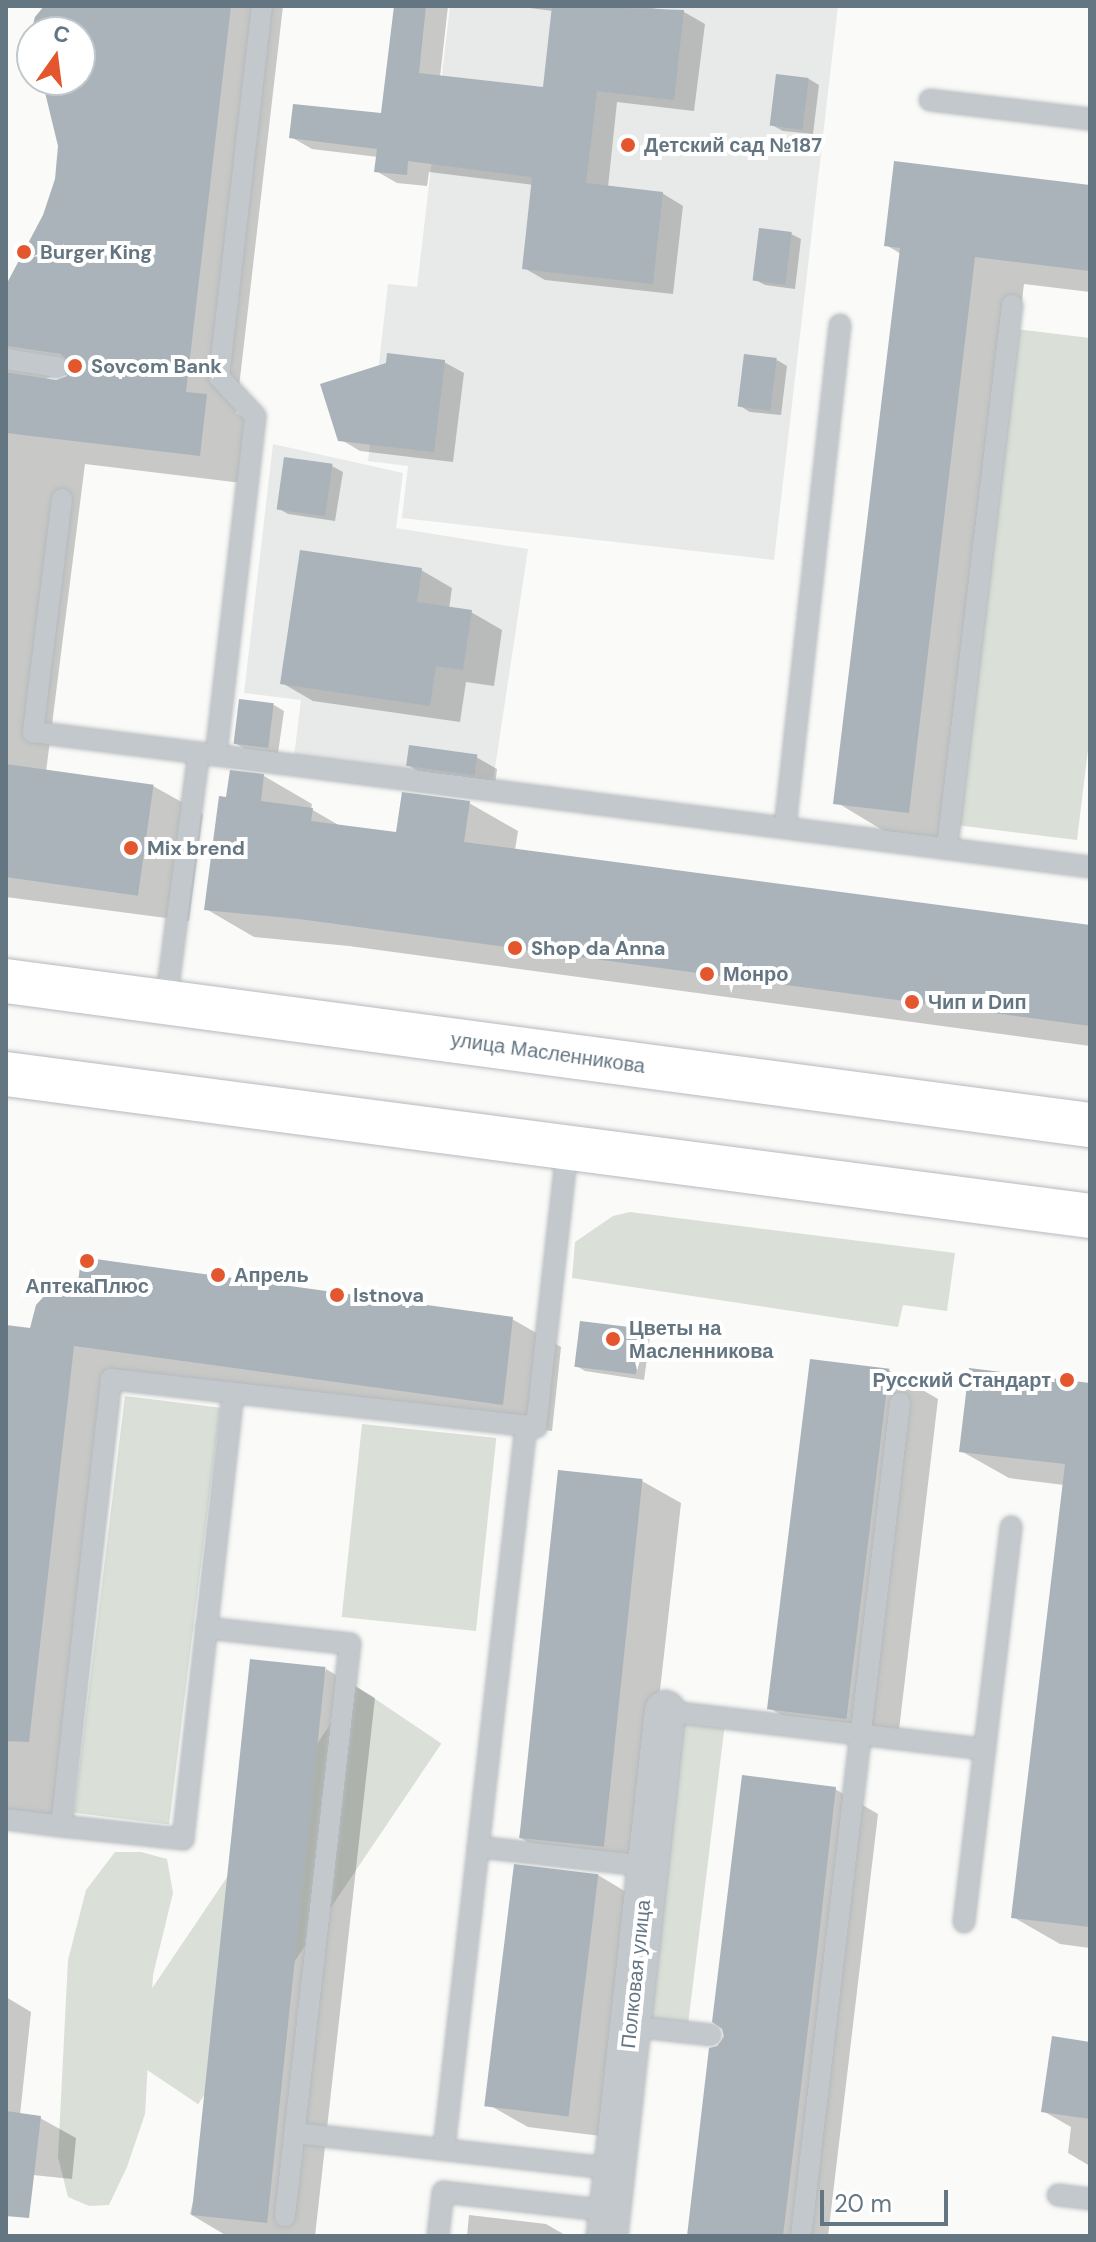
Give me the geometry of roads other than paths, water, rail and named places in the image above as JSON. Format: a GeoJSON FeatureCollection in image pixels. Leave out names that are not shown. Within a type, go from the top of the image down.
{"type":"FeatureCollection","features":[{"type":"Feature","properties":{"kind":"main road","name":"улица Масленникова"},"geometry":{"type":"LineString","coordinates":[[6,981],[1090,1125]]}},
{"type":"Feature","properties":{"kind":"main road"},"geometry":{"type":"LineString","coordinates":[[6,1074],[1090,1216]]}},
{"type":"Feature","properties":{"kind":"street","name":"Полковая улица"},"geometry":{"type":"LineString","coordinates":[[609,2223],[665,1711]]}},
{"type":"Feature","properties":{"kind":"lane"},"geometry":{"type":"LineString","coordinates":[[166,1002],[208,754],[255,416],[219,377],[262,6]]}},
{"type":"Feature","properties":{"kind":"lane"},"geometry":{"type":"LineString","coordinates":[[930,100],[1090,119]]}},
{"type":"Feature","properties":{"kind":"lane"},"geometry":{"type":"LineString","coordinates":[[947,848],[1012,305]]}},
{"type":"Feature","properties":{"kind":"lane"},"geometry":{"type":"LineString","coordinates":[[785,828],[840,325]]}},
{"type":"Feature","properties":{"kind":"lane"},"geometry":{"type":"LineString","coordinates":[[6,359],[57,367]]}},
{"type":"Feature","properties":{"kind":"lane"},"geometry":{"type":"LineString","coordinates":[[62,499],[33,732],[1090,867]]}},
{"type":"Feature","properties":{"kind":"lane"},"geometry":{"type":"LineString","coordinates":[[61,1826],[111,1379],[536,1427],[567,1149]]}},
{"type":"Feature","properties":{"kind":"lane"},"geometry":{"type":"LineString","coordinates":[[6,1819],[183,1839],[233,1393]]}},
{"type":"Feature","properties":{"kind":"lane"},"geometry":{"type":"LineString","coordinates":[[801,2236],[814,2047],[861,1734],[900,1403]]}},
{"type":"Feature","properties":{"kind":"lane"},"geometry":{"type":"LineString","coordinates":[[444,2149],[526,1426]]}},
{"type":"Feature","properties":{"kind":"lane"},"geometry":{"type":"LineString","coordinates":[[964,1922],[1011,1527]]}},
{"type":"Feature","properties":{"kind":"lane"},"geometry":{"type":"LineString","coordinates":[[206,1628],[350,1644],[285,2216]]}},
{"type":"Feature","properties":{"kind":"lane"},"geometry":{"type":"LineString","coordinates":[[665,1711],[985,1749]]}},
{"type":"Feature","properties":{"kind":"lane"},"geometry":{"type":"LineString","coordinates":[[478,1847],[648,1866]]}},
{"type":"Feature","properties":{"kind":"lane"},"geometry":{"type":"LineString","coordinates":[[630,2026],[711,2035]]}},
{"type":"Feature","properties":{"kind":"lane"},"geometry":{"type":"LineString","coordinates":[[295,2133],[615,2169]]}},
{"type":"Feature","properties":{"kind":"lane"},"geometry":{"type":"LineString","coordinates":[[438,2236],[443,2192],[609,2223]]}},
{"type":"Feature","properties":{"kind":"lane"},"geometry":{"type":"LineString","coordinates":[[1058,2195],[1090,2199]]}},
{"type":"Feature","properties":{"kind":"place","name":"Детский сад №187"},"geometry":{"type":"Point","coordinates":[628,145]}},
{"type":"Feature","properties":{"kind":"place","name":"Burger King"},"geometry":{"type":"Point","coordinates":[24,252]}},
{"type":"Feature","properties":{"kind":"place","name":"Sovcom Bank"},"geometry":{"type":"Point","coordinates":[75,366]}},
{"type":"Feature","properties":{"kind":"place","name":"Mix brend"},"geometry":{"type":"Point","coordinates":[131,848]}},
{"type":"Feature","properties":{"kind":"place","name":"Shop da Anna"},"geometry":{"type":"Point","coordinates":[515,948]}},
{"type":"Feature","properties":{"kind":"place","name":"Монро"},"geometry":{"type":"Point","coordinates":[707,974]}},
{"type":"Feature","properties":{"kind":"place","name":"Чип и Dип"},"geometry":{"type":"Point","coordinates":[912,1002]}},
{"type":"Feature","properties":{"kind":"place","name":"АптекаПлюс"},"geometry":{"type":"Point","coordinates":[87,1261]}},
{"type":"Feature","properties":{"kind":"place","name":"Апрель"},"geometry":{"type":"Point","coordinates":[218,1275]}},
{"type":"Feature","properties":{"kind":"place","name":"Istnova"},"geometry":{"type":"Point","coordinates":[337,1295]}},
{"type":"Feature","properties":{"kind":"place","name":"Цветы на Масленникова"},"geometry":{"type":"Point","coordinates":[613,1339]}},
{"type":"Feature","properties":{"kind":"place","name":"Русский Стандарт"},"geometry":{"type":"Point","coordinates":[1067,1380]}}]}
